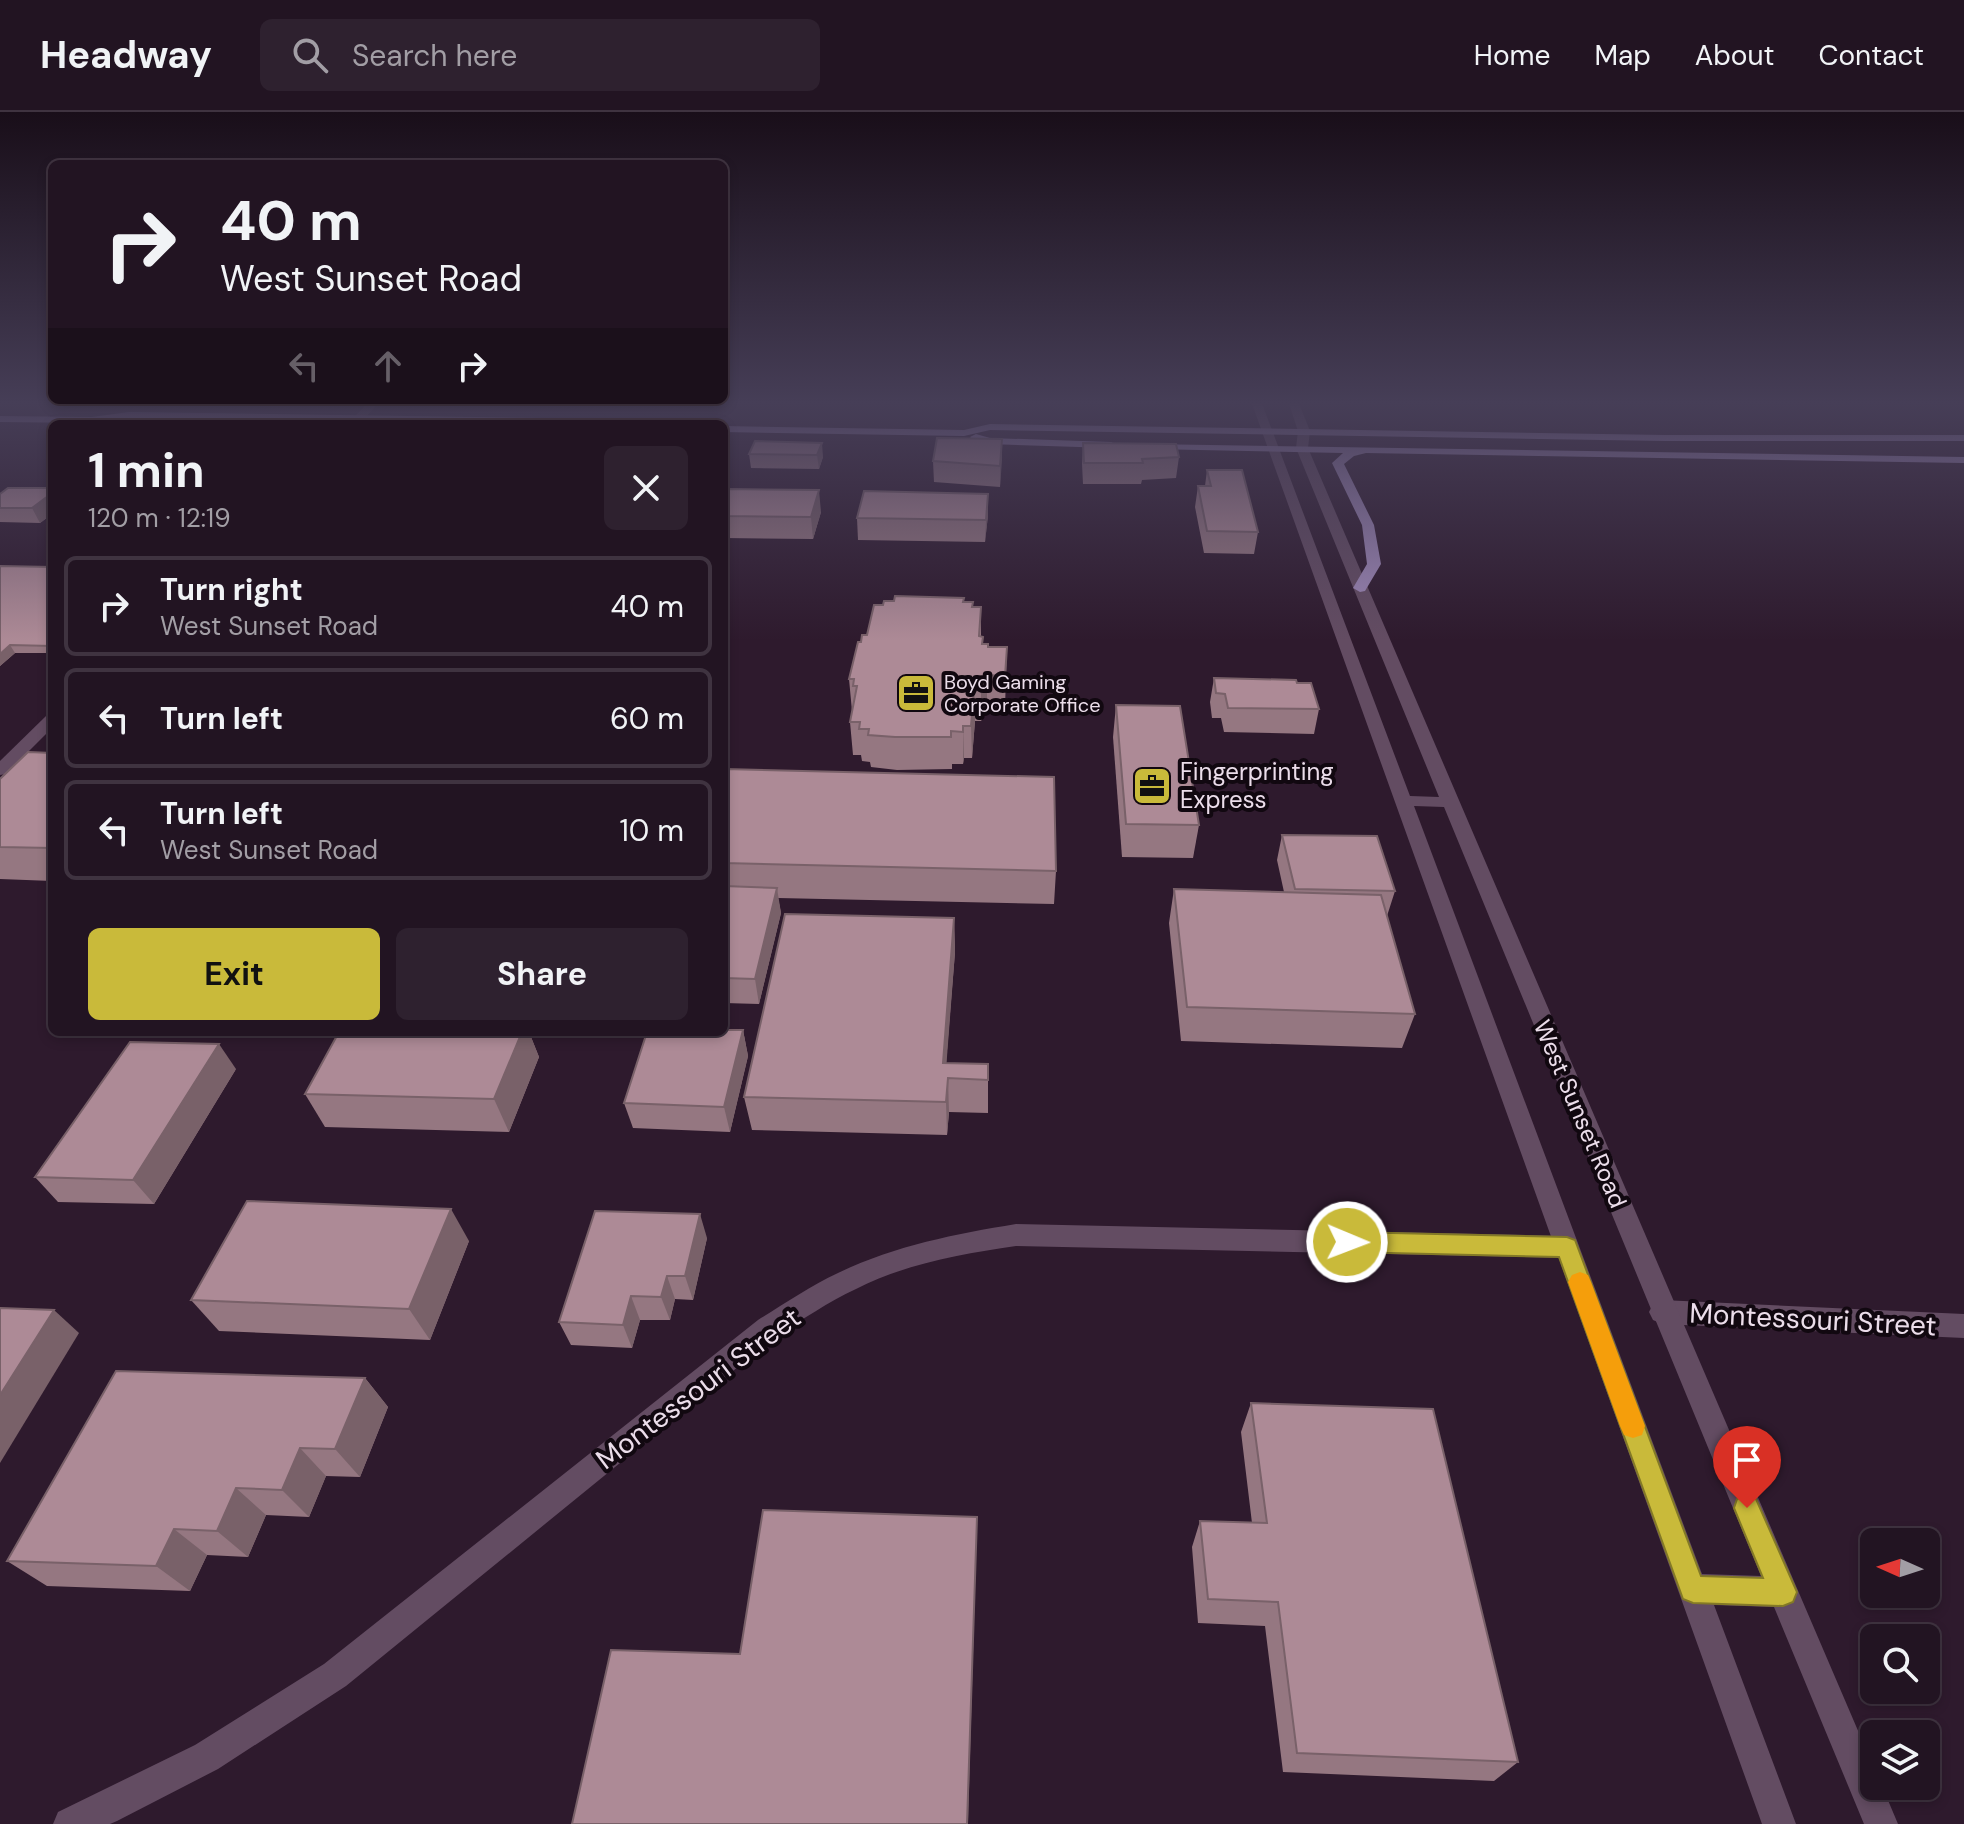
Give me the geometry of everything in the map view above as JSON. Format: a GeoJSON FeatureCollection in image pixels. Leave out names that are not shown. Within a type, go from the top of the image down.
{"type":"FeatureCollection","features":[{"type":"Feature","properties":{"kind":"main road","name":"West Sunset Road"},"geometry":{"type":"LineString","coordinates":[[1290,481],[1450,802],[1662,1312],[1881,1824]]}},
{"type":"Feature","properties":{"kind":"main road","name":"West Sunset Road"},"geometry":{"type":"LineString","coordinates":[[1314,481],[1403,801],[1779,1824]]}},
{"type":"Feature","properties":{"kind":"main road"},"geometry":{"type":"LineString","coordinates":[[1342,588],[1374,564],[1368,525],[1347,481]]}},
{"type":"Feature","properties":{"kind":"main road"},"geometry":{"type":"LineString","coordinates":[[0,770],[48,723]]}},
{"type":"Feature","properties":{"kind":"main road"},"geometry":{"type":"LineString","coordinates":[[1403,801],[1450,802]]}},
{"type":"Feature","properties":{"kind":"main road","name":"Montessouri Street"},"geometry":{"type":"LineString","coordinates":[[70,1824],[214,1754],[274,1718],[335,1675],[767,1328],[846,1281],[877,1268],[942,1248],[1016,1235],[1567,1247]]}},
{"type":"Feature","properties":{"kind":"main road","name":"Montessouri Street"},"geometry":{"type":"LineString","coordinates":[[1662,1312],[1964,1326]]}},
{"type":"Feature","properties":{"kind":"main road"},"geometry":{"type":"LineString","coordinates":[[1693,1589],[1783,1592]]}},
{"type":"Feature","properties":{"kind":"building"},"geometry":{"type":"Polygon","coordinates":[[[1210,481],[1245,481],[1258,532],[1207,531],[1198,486],[1211,486],[1210,481]]]}},
{"type":"Feature","properties":{"kind":"building"},"geometry":{"type":"Polygon","coordinates":[[[8,488],[48,488],[48,496],[32,508],[0,508],[0,494],[8,488]]]}},
{"type":"Feature","properties":{"kind":"building"},"geometry":{"type":"Polygon","coordinates":[[[728,489],[819,490],[811,517],[728,516],[728,489]]]}},
{"type":"Feature","properties":{"kind":"building"},"geometry":{"type":"Polygon","coordinates":[[[864,491],[988,494],[986,520],[857,518],[864,491]]]}},
{"type":"Feature","properties":{"kind":"building"},"geometry":{"type":"Polygon","coordinates":[[[0,566],[48,567],[48,646],[10,645],[0,654],[0,566]]]}},
{"type":"Feature","properties":{"kind":"building"},"geometry":{"type":"Polygon","coordinates":[[[895,596],[964,598],[963,602],[973,602],[972,607],[981,607],[979,636],[983,637],[982,644],[1007,647],[1005,676],[987,675],[981,689],[974,689],[971,726],[963,726],[963,732],[951,731],[951,737],[868,735],[869,729],[859,729],[860,722],[850,722],[857,686],[853,686],[854,679],[849,679],[858,642],[861,642],[862,635],[867,635],[874,605],[894,601],[895,596]]]}},
{"type":"Feature","properties":{"kind":"building"},"geometry":{"type":"Polygon","coordinates":[[[1214,678],[1311,683],[1319,709],[1228,708],[1225,694],[1216,693],[1214,678]]]}},
{"type":"Feature","properties":{"kind":"building"},"geometry":{"type":"Polygon","coordinates":[[[1116,705],[1180,706],[1199,825],[1126,824],[1116,705]]]}},
{"type":"Feature","properties":{"kind":"building"},"geometry":{"type":"Polygon","coordinates":[[[28,752],[48,753],[48,848],[0,847],[0,779],[28,752]]]}},
{"type":"Feature","properties":{"kind":"building"},"geometry":{"type":"Polygon","coordinates":[[[728,769],[1054,777],[1056,871],[728,863],[728,769]]]}},
{"type":"Feature","properties":{"kind":"building"},"geometry":{"type":"Polygon","coordinates":[[[1282,835],[1377,836],[1395,891],[1295,889],[1282,835]]]}},
{"type":"Feature","properties":{"kind":"building"},"geometry":{"type":"Polygon","coordinates":[[[728,886],[777,888],[755,979],[728,978],[728,886]]]}},
{"type":"Feature","properties":{"kind":"building"},"geometry":{"type":"Polygon","coordinates":[[[1174,889],[1381,895],[1415,1014],[1187,1007],[1174,889]]]}},
{"type":"Feature","properties":{"kind":"building"},"geometry":{"type":"Polygon","coordinates":[[[785,914],[954,918],[943,1063],[988,1064],[988,1080],[948,1078],[946,1102],[744,1097],[785,914]]]}},
{"type":"Feature","properties":{"kind":"building"},"geometry":{"type":"Polygon","coordinates":[[[728,1030],[743,1030],[724,1107],[624,1103],[646,1036],[728,1036],[728,1030]]]}},
{"type":"Feature","properties":{"kind":"building"},"geometry":{"type":"Polygon","coordinates":[[[337,1036],[520,1036],[494,1099],[305,1094],[337,1036]]]}},
{"type":"Feature","properties":{"kind":"building"},"geometry":{"type":"Polygon","coordinates":[[[130,1042],[219,1044],[133,1180],[35,1177],[130,1042]]]}},
{"type":"Feature","properties":{"kind":"building"},"geometry":{"type":"Polygon","coordinates":[[[247,1201],[451,1209],[409,1309],[191,1300],[247,1201]]]}},
{"type":"Feature","properties":{"kind":"building"},"geometry":{"type":"Polygon","coordinates":[[[595,1211],[700,1214],[685,1276],[667,1276],[661,1297],[631,1296],[623,1325],[559,1322],[595,1211]]]}},
{"type":"Feature","properties":{"kind":"building"},"geometry":{"type":"Polygon","coordinates":[[[0,1308],[54,1310],[0,1395],[0,1308]]]}},
{"type":"Feature","properties":{"kind":"building"},"geometry":{"type":"Polygon","coordinates":[[[116,1371],[365,1378],[335,1449],[300,1448],[282,1490],[236,1488],[217,1531],[174,1529],[156,1566],[7,1561],[116,1371]]]}},
{"type":"Feature","properties":{"kind":"building"},"geometry":{"type":"Polygon","coordinates":[[[1251,1403],[1433,1409],[1518,1762],[1297,1753],[1278,1602],[1208,1599],[1200,1521],[1267,1523],[1251,1403]]]}},
{"type":"Feature","properties":{"kind":"building"},"geometry":{"type":"Polygon","coordinates":[[[763,1510],[977,1517],[967,1824],[572,1824],[611,1650],[740,1654],[763,1510]]]}},
{"type":"Feature","properties":{"kind":"slow traffic"},"geometry":{"type":"LineString","coordinates":[[1580,1282],[1633,1426]]}},
{"type":"Feature","properties":{"kind":"place","name":"Boyd Gaming Corporate Office"},"geometry":{"type":"Point","coordinates":[916,693]}},
{"type":"Feature","properties":{"kind":"place","name":"Fingerprinting Express"},"geometry":{"type":"Point","coordinates":[1152,786]}},
{"type":"Feature","properties":{"kind":"route"},"geometry":{"type":"LineString","coordinates":[[1347,1242],[1567,1247],[1693,1589],[1783,1592],[1747,1508]]}}]}
